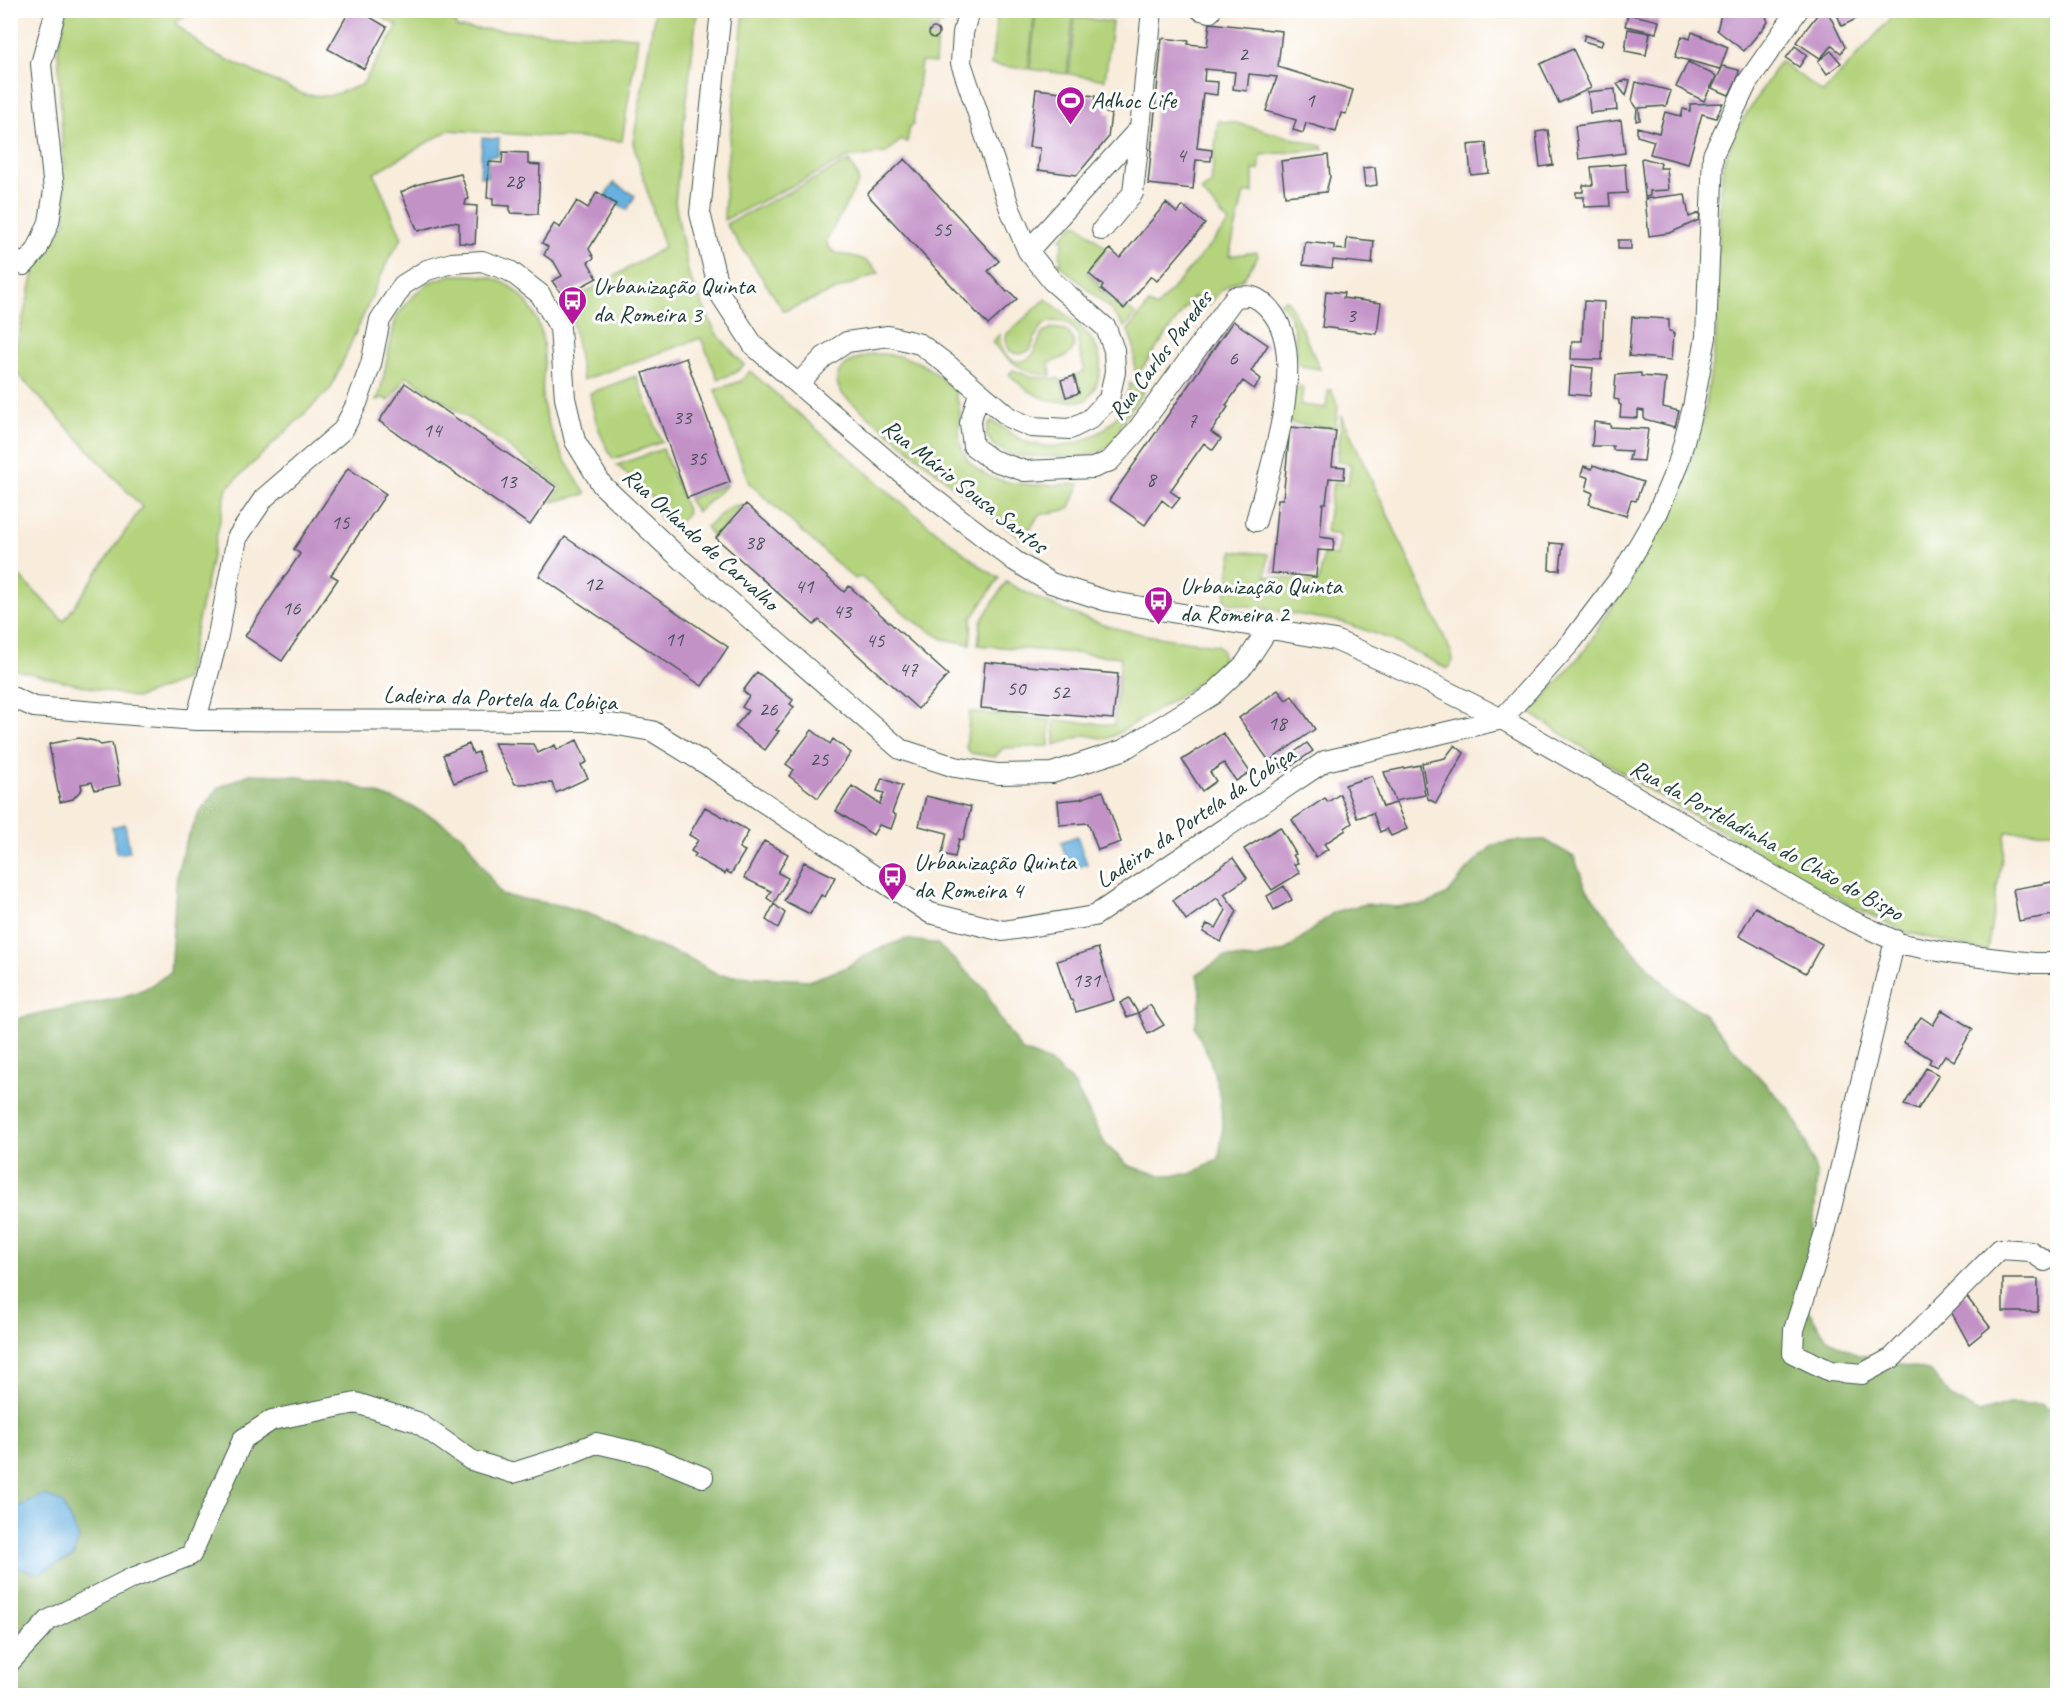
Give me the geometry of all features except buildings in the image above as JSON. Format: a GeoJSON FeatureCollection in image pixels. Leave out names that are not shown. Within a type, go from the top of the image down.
{"type":"FeatureCollection","features":[{"type":"Feature","properties":{"kind":"street"},"geometry":{"type":"LineString","coordinates":[[10,258],[24,265],[37,250],[49,222],[54,190],[41,63],[56,10]]}},
{"type":"Feature","properties":{"kind":"street","name":"Rua Mário Sousa Santos"},"geometry":{"type":"LineString","coordinates":[[721,10],[700,213],[720,294],[754,346],[912,482],[1015,561],[1051,583],[1107,601],[1335,640],[1408,672],[1502,719]]}},
{"type":"Feature","properties":{"kind":"street"},"geometry":{"type":"LineString","coordinates":[[799,383],[824,357],[847,342],[888,336],[920,344],[1010,418],[1030,427],[1070,429],[1090,419],[1109,399],[1115,372],[1114,350],[1106,328],[1052,281],[1028,251],[1010,209],[961,63],[963,33],[969,10]]}},
{"type":"Feature","properties":{"kind":"street"},"geometry":{"type":"LineString","coordinates":[[1102,230],[1133,193],[1152,10]]}},
{"type":"Feature","properties":{"kind":"street"},"geometry":{"type":"LineString","coordinates":[[1502,719],[1572,641],[1619,579],[1658,512],[1678,464],[1693,407],[1706,337],[1713,154],[1747,82],[1798,10]]}},
{"type":"Feature","properties":{"kind":"street"},"geometry":{"type":"LineString","coordinates":[[1028,251],[1140,129]]}},
{"type":"Feature","properties":{"kind":"street","name":"Rua Orlando de Carvalho"},"geometry":{"type":"LineString","coordinates":[[195,720],[216,645],[237,538],[264,498],[343,430],[357,403],[371,364],[380,320],[404,285],[427,270],[452,264],[482,261],[510,271],[540,294],[560,328],[565,398],[575,441],[603,485],[672,551],[900,749],[955,767],[998,774],[1052,773],[1123,750],[1212,694],[1245,664],[1268,629]]}},
{"type":"Feature","properties":{"kind":"street","name":"Rua Carlos Paredes"},"geometry":{"type":"LineString","coordinates":[[979,393],[970,423],[973,446],[992,460],[1025,471],[1093,468],[1110,462],[1135,433],[1235,297],[1253,297],[1267,305],[1280,324],[1287,353],[1287,376],[1281,424],[1256,521]]}},
{"type":"Feature","properties":{"kind":"street","name":"Ladeira da Portela da Cobiça"},"geometry":{"type":"LineString","coordinates":[[10,696],[34,707],[195,720],[594,721],[652,731],[706,764],[930,913],[1003,931],[1094,916],[1325,761],[1502,719]]}},
{"type":"Feature","properties":{"kind":"street","name":"Rua da Porteladinha do Chão do Bispo"},"geometry":{"type":"LineString","coordinates":[[1502,719],[1846,918],[1902,944],[1954,954],[2034,963],[2058,963]]}},
{"type":"Feature","properties":{"kind":"street"},"geometry":{"type":"LineString","coordinates":[[1894,940],[1825,1233],[1794,1330],[1793,1353],[1830,1371],[1862,1374],[1892,1358],[2000,1249],[2030,1251],[2045,1261]]}},
{"type":"Feature","properties":{"kind":"street"},"geometry":{"type":"LineString","coordinates":[[10,1662],[49,1620],[130,1579],[191,1555],[243,1439],[272,1420],[356,1403],[417,1422],[471,1460],[513,1473],[596,1443],[649,1455],[703,1477]]}},
{"type":"Feature","properties":{"kind":"green space"},"geometry":{"type":"Polygon","coordinates":[[[66,11],[193,11],[174,22],[208,51],[305,95],[329,96],[362,85],[398,26],[371,11],[451,11],[457,28],[638,37],[622,141],[449,130],[374,173],[402,238],[389,258],[331,388],[227,488],[185,680],[136,698],[11,669],[10,567],[64,621],[142,507],[11,367],[35,269],[66,222],[58,49],[66,11]]]}},
{"type":"Feature","properties":{"kind":"green space"},"geometry":{"type":"Polygon","coordinates":[[[655,11],[697,11],[675,202],[689,276],[716,333],[744,365],[735,373],[718,379],[701,338],[583,380],[569,302],[664,248],[633,143],[655,11]]]}},
{"type":"Feature","properties":{"kind":"green space"},"geometry":{"type":"Polygon","coordinates":[[[744,11],[936,11],[943,24],[938,25],[935,63],[921,62],[913,125],[910,126],[907,142],[901,140],[886,153],[847,158],[724,220],[726,173],[744,11]]]}},
{"type":"Feature","properties":{"kind":"green space"},"geometry":{"type":"Polygon","coordinates":[[[998,11],[1035,12],[1028,69],[991,65],[998,11]]]}},
{"type":"Feature","properties":{"kind":"green space"},"geometry":{"type":"Polygon","coordinates":[[[1893,11],[2057,11],[2057,831],[2006,832],[1987,952],[1906,932],[1852,906],[1646,788],[1530,713],[1585,650],[1668,517],[1689,466],[1705,409],[1716,338],[1720,190],[1724,161],[1740,124],[1780,61],[1823,93],[1894,15],[1893,11]]]}},
{"type":"Feature","properties":{"kind":"green space"},"geometry":{"type":"Polygon","coordinates":[[[1036,12],[1073,17],[1067,74],[1030,69],[1036,12]]]}},
{"type":"Feature","properties":{"kind":"green space"},"geometry":{"type":"Polygon","coordinates":[[[1075,17],[1112,22],[1105,80],[1069,74],[1075,17]]]}},
{"type":"Feature","properties":{"kind":"green space"},"geometry":{"type":"Polygon","coordinates":[[[1218,121],[1236,123],[1322,146],[1323,149],[1261,155],[1259,170],[1253,170],[1253,193],[1244,193],[1229,256],[1256,252],[1258,256],[1243,279],[1223,290],[1207,306],[1193,297],[1135,378],[1134,347],[1128,330],[1149,304],[1156,308],[1229,223],[1201,191],[1211,184],[1218,121]]]}},
{"type":"Feature","properties":{"kind":"green space"},"geometry":{"type":"Polygon","coordinates":[[[849,161],[858,176],[858,183],[826,241],[835,253],[862,259],[879,273],[784,311],[726,224],[849,161]]]}},
{"type":"Feature","properties":{"kind":"green space"},"geometry":{"type":"Polygon","coordinates":[[[1074,225],[1080,225],[1107,249],[1087,273],[1100,286],[1099,289],[1123,310],[1126,307],[1136,315],[1125,327],[1107,306],[1056,262],[1061,263],[1059,256],[1064,241],[1060,239],[1074,225]]]}},
{"type":"Feature","properties":{"kind":"green space"},"geometry":{"type":"Polygon","coordinates":[[[451,275],[482,276],[504,283],[515,290],[531,309],[537,320],[543,344],[542,397],[546,415],[560,451],[586,494],[552,502],[561,488],[497,438],[407,376],[389,401],[384,398],[376,400],[380,393],[396,317],[410,299],[430,282],[451,275]]]}},
{"type":"Feature","properties":{"kind":"green space"},"geometry":{"type":"Polygon","coordinates":[[[1046,299],[1083,329],[1096,348],[1100,359],[1100,371],[1094,390],[1086,400],[1063,402],[1035,395],[1009,374],[1013,370],[1031,377],[1060,379],[1066,398],[1082,393],[1076,375],[1085,370],[1079,350],[1078,335],[1069,324],[1053,321],[1043,326],[1036,335],[1031,349],[1021,354],[1012,352],[1007,345],[1007,334],[1046,299]]]}},
{"type":"Feature","properties":{"kind":"green space"},"geometry":{"type":"Polygon","coordinates":[[[1285,300],[1289,302],[1320,369],[1301,366],[1298,363],[1296,340],[1290,316],[1280,302],[1285,300]]]}},
{"type":"Feature","properties":{"kind":"green space"},"geometry":{"type":"Polygon","coordinates":[[[1051,328],[1066,330],[1074,343],[1067,356],[1049,363],[1051,375],[1033,372],[1018,366],[1004,355],[992,342],[1000,334],[1002,348],[1009,358],[1014,361],[1026,360],[1033,355],[1042,334],[1051,328]]]}},
{"type":"Feature","properties":{"kind":"green space"},"geometry":{"type":"Polygon","coordinates":[[[872,354],[898,356],[919,363],[938,375],[957,393],[955,396],[960,414],[959,440],[969,461],[980,471],[995,479],[1011,483],[1080,484],[1069,509],[1039,515],[1023,540],[969,499],[843,395],[838,386],[839,372],[856,359],[872,354]]]}},
{"type":"Feature","properties":{"kind":"green space"},"geometry":{"type":"Polygon","coordinates":[[[750,371],[900,502],[984,569],[999,578],[972,618],[970,644],[943,639],[911,619],[861,577],[854,579],[749,483],[715,390],[741,381],[750,371]]]}},
{"type":"Feature","properties":{"kind":"green space"},"geometry":{"type":"Polygon","coordinates":[[[636,376],[662,442],[613,459],[598,427],[590,393],[636,376]]]}},
{"type":"Feature","properties":{"kind":"green space"},"geometry":{"type":"Polygon","coordinates":[[[1130,383],[1143,392],[1119,427],[1122,430],[1105,450],[1081,457],[1013,456],[993,445],[986,434],[988,425],[992,421],[1021,440],[1032,444],[1056,446],[1080,442],[1102,430],[1119,413],[1130,383]]]}},
{"type":"Feature","properties":{"kind":"green space"},"geometry":{"type":"Polygon","coordinates":[[[1303,387],[1301,405],[1326,408],[1328,390],[1331,390],[1338,406],[1335,428],[1289,423],[1295,389],[1303,387]]]}},
{"type":"Feature","properties":{"kind":"green space"},"geometry":{"type":"Polygon","coordinates":[[[1342,416],[1452,654],[1453,661],[1447,669],[1390,639],[1342,622],[1224,602],[1233,551],[1268,554],[1266,576],[1319,582],[1323,554],[1337,556],[1340,535],[1326,533],[1333,482],[1348,484],[1351,464],[1337,461],[1342,416]]]}},
{"type":"Feature","properties":{"kind":"green space"},"geometry":{"type":"Polygon","coordinates":[[[663,449],[688,513],[673,530],[659,517],[659,504],[617,465],[663,449]]]}},
{"type":"Feature","properties":{"kind":"green space"},"geometry":{"type":"Polygon","coordinates":[[[728,484],[697,512],[688,499],[728,484]]]}},
{"type":"Feature","properties":{"kind":"green space"},"geometry":{"type":"Polygon","coordinates":[[[743,504],[714,537],[706,527],[730,507],[743,504]]]}},
{"type":"Feature","properties":{"kind":"green space"},"geometry":{"type":"Polygon","coordinates":[[[1006,582],[1054,606],[1104,625],[1146,635],[1218,645],[1223,659],[1213,673],[1113,736],[1106,739],[1086,735],[1055,745],[1054,720],[1114,725],[1121,657],[978,645],[981,621],[1006,582]]]}},
{"type":"Feature","properties":{"kind":"green space"},"geometry":{"type":"Polygon","coordinates":[[[970,712],[1050,720],[1049,746],[1003,748],[995,757],[970,753],[966,747],[970,712]]]}},
{"type":"Feature","properties":{"kind":"green space"},"geometry":{"type":"Polygon","coordinates":[[[250,774],[282,775],[346,783],[407,804],[464,837],[501,895],[564,906],[595,916],[625,934],[689,958],[719,975],[811,980],[845,968],[875,950],[906,939],[937,944],[985,989],[1000,1019],[1021,1050],[1050,1062],[1074,1084],[1105,1144],[1129,1166],[1160,1175],[1191,1174],[1219,1159],[1223,1126],[1219,1091],[1210,1060],[1195,1027],[1201,997],[1197,974],[1224,957],[1255,959],[1285,951],[1334,912],[1365,904],[1396,907],[1427,904],[1448,894],[1467,870],[1493,845],[1515,841],[1545,840],[1574,857],[1586,888],[1627,944],[1673,993],[1702,1012],[1791,1111],[1806,1142],[1817,1175],[1808,1310],[1827,1339],[1858,1355],[1892,1358],[1900,1364],[1931,1372],[1951,1397],[1979,1413],[2010,1404],[2041,1404],[2057,1415],[2057,1695],[11,1696],[11,1021],[43,1012],[126,996],[146,988],[170,973],[177,873],[185,844],[199,813],[219,787],[250,774]]]}},
{"type":"Feature","properties":{"kind":"water"},"geometry":{"type":"Polygon","coordinates":[[[482,138],[499,139],[498,156],[488,156],[487,177],[480,177],[482,138]]]}},
{"type":"Feature","properties":{"kind":"water"},"geometry":{"type":"Polygon","coordinates":[[[614,183],[635,196],[627,210],[605,196],[614,183]]]}},
{"type":"Feature","properties":{"kind":"water"},"geometry":{"type":"Polygon","coordinates":[[[125,824],[130,852],[117,854],[112,827],[125,824]]]}},
{"type":"Feature","properties":{"kind":"water"},"geometry":{"type":"Polygon","coordinates":[[[1077,836],[1087,864],[1070,870],[1061,842],[1077,836]]]}},
{"type":"Feature","properties":{"kind":"water"},"geometry":{"type":"Polygon","coordinates":[[[43,1495],[62,1502],[79,1538],[73,1557],[37,1574],[16,1567],[11,1555],[11,1510],[43,1495]]]}},
{"type":"Feature","properties":{"kind":"place","name":"Adhoc Life"},"geometry":{"type":"Point","coordinates":[1070,126]}},
{"type":"Feature","properties":{"kind":"place","name":"Urbanização Quinta da Romeira 3"},"geometry":{"type":"Point","coordinates":[572,326]}},
{"type":"Feature","properties":{"kind":"place","name":"Urbanização Quinta da Romeira 2"},"geometry":{"type":"Point","coordinates":[1159,626]}},
{"type":"Feature","properties":{"kind":"place","name":"Urbanização Quinta da Romeira 4"},"geometry":{"type":"Point","coordinates":[893,902]}}]}
